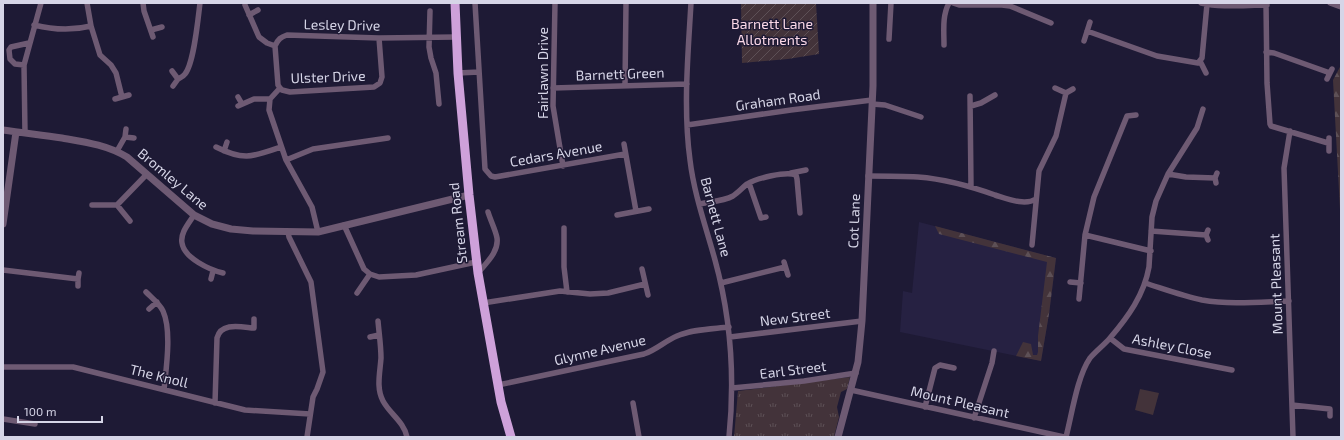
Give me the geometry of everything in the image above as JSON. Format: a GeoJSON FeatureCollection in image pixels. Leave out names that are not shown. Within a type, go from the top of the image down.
{"type":"FeatureCollection","features":[{"type":"Feature","properties":{"kind":"highway","name":"Stream Road"},"geometry":{"type":"LineString","coordinates":[[455,3],[458,73],[476,262],[501,402],[511,437]]}},
{"type":"Feature","properties":{"kind":"street"},"geometry":{"type":"LineString","coordinates":[[25,133],[24,65],[41,3]]}},
{"type":"Feature","properties":{"kind":"street"},"geometry":{"type":"LineString","coordinates":[[87,3],[91,26],[100,55],[111,65],[116,73],[122,97]]}},
{"type":"Feature","properties":{"kind":"street"},"geometry":{"type":"LineString","coordinates":[[143,3],[144,11],[153,37]]}},
{"type":"Feature","properties":{"kind":"street"},"geometry":{"type":"LineString","coordinates":[[173,86],[178,79],[184,76],[189,68],[194,46],[200,3]]}},
{"type":"Feature","properties":{"kind":"street"},"geometry":{"type":"LineString","coordinates":[[458,73],[479,72],[475,3]]}},
{"type":"Feature","properties":{"kind":"street","name":"Fairlawn Drive"},"geometry":{"type":"LineString","coordinates":[[555,3],[553,106],[555,128],[563,166]]}},
{"type":"Feature","properties":{"kind":"street"},"geometry":{"type":"LineString","coordinates":[[625,85],[626,3]]}},
{"type":"Feature","properties":{"kind":"street","name":"Barnett Lane"},"geometry":{"type":"LineString","coordinates":[[691,3],[687,84],[687,125],[690,160],[720,283],[729,328],[732,388],[729,437]]}},
{"type":"Feature","properties":{"kind":"street","name":"Cot Lane"},"geometry":{"type":"LineString","coordinates":[[838,437],[856,373],[860,350],[872,102],[874,45],[873,3]]}},
{"type":"Feature","properties":{"kind":"street"},"geometry":{"type":"LineString","coordinates":[[889,39],[891,3]]}},
{"type":"Feature","properties":{"kind":"street"},"geometry":{"type":"LineString","coordinates":[[944,45],[944,19],[949,3]]}},
{"type":"Feature","properties":{"kind":"street"},"geometry":{"type":"LineString","coordinates":[[953,3],[959,5],[988,4],[1010,6],[1051,23]]}},
{"type":"Feature","properties":{"kind":"street"},"geometry":{"type":"LineString","coordinates":[[1201,3],[1266,4],[1266,52],[1269,122],[1271,126],[1329,141],[1329,151]]}},
{"type":"Feature","properties":{"kind":"street"},"geometry":{"type":"LineString","coordinates":[[1330,3],[1341,7]]}},
{"type":"Feature","properties":{"kind":"street"},"geometry":{"type":"LineString","coordinates":[[1206,73],[1200,61],[1202,58],[1207,4]]}},
{"type":"Feature","properties":{"kind":"street"},"geometry":{"type":"LineString","coordinates":[[245,5],[259,37],[267,43],[275,46],[278,85],[280,88],[270,99],[269,110],[286,160],[292,173],[310,202],[318,232]]}},
{"type":"Feature","properties":{"kind":"street"},"geometry":{"type":"LineString","coordinates":[[249,16],[258,10]]}},
{"type":"Feature","properties":{"kind":"street"},"geometry":{"type":"LineString","coordinates":[[430,11],[428,38],[431,58],[436,73],[439,104]]}},
{"type":"Feature","properties":{"kind":"street"},"geometry":{"type":"LineString","coordinates":[[1084,41],[1090,22]]}},
{"type":"Feature","properties":{"kind":"street"},"geometry":{"type":"LineString","coordinates":[[34,25],[51,29],[67,30],[91,26]]}},
{"type":"Feature","properties":{"kind":"street"},"geometry":{"type":"LineString","coordinates":[[151,30],[162,27]]}},
{"type":"Feature","properties":{"kind":"street"},"geometry":{"type":"LineString","coordinates":[[1087,31],[1157,56],[1198,63],[1200,61]]}},
{"type":"Feature","properties":{"kind":"street","name":"Lesley Drive"},"geometry":{"type":"LineString","coordinates":[[275,46],[282,36],[287,35],[379,38],[456,37]]}},
{"type":"Feature","properties":{"kind":"street","name":"Ulster Drive"},"geometry":{"type":"LineString","coordinates":[[280,88],[290,92],[374,87],[380,83],[382,77],[379,38]]}},
{"type":"Feature","properties":{"kind":"street"},"geometry":{"type":"LineString","coordinates":[[24,65],[15,64],[10,59],[9,50],[11,47],[29,43]]}},
{"type":"Feature","properties":{"kind":"street"},"geometry":{"type":"LineString","coordinates":[[1266,52],[1274,53],[1331,71],[1327,78]]}},
{"type":"Feature","properties":{"kind":"street"},"geometry":{"type":"LineString","coordinates":[[172,71],[178,79]]}},
{"type":"Feature","properties":{"kind":"street","name":"Cedars Avenue"},"geometry":{"type":"LineString","coordinates":[[479,72],[482,99],[485,169],[491,176],[495,177],[563,166],[625,154]]}},
{"type":"Feature","properties":{"kind":"street","name":"Barnett Green"},"geometry":{"type":"LineString","coordinates":[[553,88],[687,84]]}},
{"type":"Feature","properties":{"kind":"street"},"geometry":{"type":"LineString","coordinates":[[1055,88],[1066,92],[1073,89]]}},
{"type":"Feature","properties":{"kind":"street"},"geometry":{"type":"LineString","coordinates":[[1032,245],[1040,171],[1056,136],[1066,92]]}},
{"type":"Feature","properties":{"kind":"street"},"geometry":{"type":"LineString","coordinates":[[115,99],[129,95]]}},
{"type":"Feature","properties":{"kind":"street"},"geometry":{"type":"LineString","coordinates":[[970,106],[981,103],[995,95]]}},
{"type":"Feature","properties":{"kind":"street"},"geometry":{"type":"LineString","coordinates":[[970,96],[971,187]]}},
{"type":"Feature","properties":{"kind":"street"},"geometry":{"type":"LineString","coordinates":[[238,97],[240,105],[254,98],[270,99]]}},
{"type":"Feature","properties":{"kind":"street","name":"Graham Road"},"geometry":{"type":"LineString","coordinates":[[687,125],[791,110],[872,102],[921,117]]}},
{"type":"Feature","properties":{"kind":"street"},"geometry":{"type":"LineString","coordinates":[[1065,437],[1083,370],[1091,358],[1110,338],[1134,307],[1145,283],[1150,267],[1152,217],[1156,201],[1168,174],[1197,128],[1203,109]]}},
{"type":"Feature","properties":{"kind":"street"},"geometry":{"type":"LineString","coordinates":[[1122,110],[1127,116]]}},
{"type":"Feature","properties":{"kind":"street"},"geometry":{"type":"LineString","coordinates":[[910,120],[912,114]]}},
{"type":"Feature","properties":{"kind":"street"},"geometry":{"type":"LineString","coordinates":[[1127,116],[1136,115]]}},
{"type":"Feature","properties":{"kind":"street"},"geometry":{"type":"LineString","coordinates":[[1079,299],[1085,235],[1094,197],[1127,116]]}},
{"type":"Feature","properties":{"kind":"street"},"geometry":{"type":"LineString","coordinates":[[117,151],[125,137],[126,129]]}},
{"type":"Feature","properties":{"kind":"street","name":"Bromley Lane"},"geometry":{"type":"LineString","coordinates":[[3,130],[106,146],[127,157],[194,215],[212,224],[231,229],[253,231],[318,232],[469,195]]}},
{"type":"Feature","properties":{"kind":"street","name":"Mount Pleasant"},"geometry":{"type":"LineString","coordinates":[[1290,131],[1284,168],[1293,437]]}},
{"type":"Feature","properties":{"kind":"street"},"geometry":{"type":"LineString","coordinates":[[3,224],[16,132]]}},
{"type":"Feature","properties":{"kind":"street"},"geometry":{"type":"LineString","coordinates":[[125,137],[134,138]]}},
{"type":"Feature","properties":{"kind":"street"},"geometry":{"type":"LineString","coordinates":[[286,160],[313,149],[388,138]]}},
{"type":"Feature","properties":{"kind":"street"},"geometry":{"type":"LineString","coordinates":[[224,151],[227,142]]}},
{"type":"Feature","properties":{"kind":"street"},"geometry":{"type":"LineString","coordinates":[[624,144],[636,211]]}},
{"type":"Feature","properties":{"kind":"street"},"geometry":{"type":"LineString","coordinates":[[216,147],[234,155],[250,156],[281,147]]}},
{"type":"Feature","properties":{"kind":"street"},"geometry":{"type":"LineString","coordinates":[[700,204],[732,197],[748,184],[766,178],[806,170]]}},
{"type":"Feature","properties":{"kind":"street"},"geometry":{"type":"LineString","coordinates":[[790,173],[796,176],[797,179],[800,213]]}},
{"type":"Feature","properties":{"kind":"street"},"geometry":{"type":"LineString","coordinates":[[92,205],[117,205],[147,174]]}},
{"type":"Feature","properties":{"kind":"street"},"geometry":{"type":"LineString","coordinates":[[1168,174],[1186,177],[1216,178]]}},
{"type":"Feature","properties":{"kind":"street"},"geometry":{"type":"LineString","coordinates":[[868,176],[918,177],[934,179],[971,187],[1010,200],[1030,202],[1036,199]]}},
{"type":"Feature","properties":{"kind":"street"},"geometry":{"type":"LineString","coordinates":[[748,184],[761,218],[766,217]]}},
{"type":"Feature","properties":{"kind":"street"},"geometry":{"type":"LineString","coordinates":[[117,205],[130,222]]}},
{"type":"Feature","properties":{"kind":"street"},"geometry":{"type":"LineString","coordinates":[[617,215],[649,209]]}},
{"type":"Feature","properties":{"kind":"street"},"geometry":{"type":"LineString","coordinates":[[478,273],[492,256],[497,243],[497,237],[488,212]]}},
{"type":"Feature","properties":{"kind":"street"},"geometry":{"type":"LineString","coordinates":[[194,215],[185,229],[181,242],[184,249],[190,256],[201,264],[213,271],[223,273]]}},
{"type":"Feature","properties":{"kind":"street"},"geometry":{"type":"LineString","coordinates":[[344,225],[364,269],[370,274],[379,277],[416,275],[476,262]]}},
{"type":"Feature","properties":{"kind":"street"},"geometry":{"type":"LineString","coordinates":[[564,228],[564,267],[567,292]]}},
{"type":"Feature","properties":{"kind":"street"},"geometry":{"type":"LineString","coordinates":[[1151,231],[1207,235]]}},
{"type":"Feature","properties":{"kind":"street"},"geometry":{"type":"LineString","coordinates":[[288,232],[311,282],[323,372],[318,389],[313,397],[307,437]]}},
{"type":"Feature","properties":{"kind":"street"},"geometry":{"type":"LineString","coordinates":[[1085,235],[1151,251]]}},
{"type":"Feature","properties":{"kind":"street"},"geometry":{"type":"LineString","coordinates":[[720,283],[785,265],[788,275]]}},
{"type":"Feature","properties":{"kind":"street"},"geometry":{"type":"LineString","coordinates":[[3,270],[78,279]]}},
{"type":"Feature","properties":{"kind":"street"},"geometry":{"type":"LineString","coordinates":[[642,270],[648,295]]}},
{"type":"Feature","properties":{"kind":"street"},"geometry":{"type":"LineString","coordinates":[[212,279],[213,271]]}},
{"type":"Feature","properties":{"kind":"street"},"geometry":{"type":"LineString","coordinates":[[78,286],[79,273]]}},
{"type":"Feature","properties":{"kind":"street"},"geometry":{"type":"LineString","coordinates":[[357,293],[370,274]]}},
{"type":"Feature","properties":{"kind":"street"},"geometry":{"type":"LineString","coordinates":[[1070,282],[1080,282]]}},
{"type":"Feature","properties":{"kind":"street"},"geometry":{"type":"LineString","coordinates":[[1145,283],[1203,300],[1228,303],[1289,301]]}},
{"type":"Feature","properties":{"kind":"street"},"geometry":{"type":"LineString","coordinates":[[483,303],[560,292],[590,294],[608,292],[645,284]]}},
{"type":"Feature","properties":{"kind":"street"},"geometry":{"type":"LineString","coordinates":[[146,292],[157,302],[163,312],[168,336],[164,390]]}},
{"type":"Feature","properties":{"kind":"street"},"geometry":{"type":"LineString","coordinates":[[149,309],[157,302]]}},
{"type":"Feature","properties":{"kind":"street"},"geometry":{"type":"LineString","coordinates":[[215,403],[218,333],[225,327],[254,328],[254,319]]}},
{"type":"Feature","properties":{"kind":"street"},"geometry":{"type":"LineString","coordinates":[[378,321],[380,358],[378,374],[379,389],[382,401],[405,430],[407,437]]}},
{"type":"Feature","properties":{"kind":"street","name":"New Street"},"geometry":{"type":"LineString","coordinates":[[730,337],[862,321]]}},
{"type":"Feature","properties":{"kind":"street","name":"Glynne Avenue"},"geometry":{"type":"LineString","coordinates":[[498,385],[644,354],[651,352],[676,336],[688,332],[729,328]]}},
{"type":"Feature","properties":{"kind":"street"},"geometry":{"type":"LineString","coordinates":[[370,337],[379,335]]}},
{"type":"Feature","properties":{"kind":"street","name":"Ashley Close"},"geometry":{"type":"LineString","coordinates":[[1110,338],[1124,349],[1232,370]]}},
{"type":"Feature","properties":{"kind":"street"},"geometry":{"type":"LineString","coordinates":[[974,418],[992,363],[994,350]]}},
{"type":"Feature","properties":{"kind":"street"},"geometry":{"type":"LineString","coordinates":[[925,407],[934,368],[940,365],[954,368]]}},
{"type":"Feature","properties":{"kind":"street","name":"The Knoll"},"geometry":{"type":"LineString","coordinates":[[3,367],[73,368],[89,370],[245,410],[310,414]]}},
{"type":"Feature","properties":{"kind":"street","name":"Earl Street"},"geometry":{"type":"LineString","coordinates":[[732,388],[804,381],[856,373]]}},
{"type":"Feature","properties":{"kind":"street","name":"Mount Pleasant"},"geometry":{"type":"LineString","coordinates":[[851,390],[1065,437]]}},
{"type":"Feature","properties":{"kind":"street"},"geometry":{"type":"LineString","coordinates":[[633,403],[639,437]]}},
{"type":"Feature","properties":{"kind":"street"},"geometry":{"type":"LineString","coordinates":[[1292,405],[1330,409],[1330,416]]}},
{"type":"Feature","properties":{"kind":"street"},"geometry":{"type":"LineString","coordinates":[[3,419],[35,424]]}},
{"type":"Feature","properties":{"kind":"shaded area"},"geometry":{"type":"Polygon","coordinates":[[[919,222],[1056,258],[1041,361],[900,332],[903,291],[912,293],[919,222]]]}},
{"type":"Feature","properties":{"kind":"green space","name":"Barnett Lane Allotments"},"geometry":{"type":"Polygon","coordinates":[[[741,3],[816,3],[819,54],[788,59],[742,63],[741,3]]]}},
{"type":"Feature","properties":{"kind":"green space"},"geometry":{"type":"Polygon","coordinates":[[[1341,65],[1341,228],[1333,80],[1341,65]]]}},
{"type":"Feature","properties":{"kind":"green space"},"geometry":{"type":"Polygon","coordinates":[[[935,226],[1056,258],[1041,361],[1016,356],[1023,342],[1031,344],[1033,355],[1037,355],[1038,352],[1038,336],[1047,262],[939,234],[935,226]]]}},
{"type":"Feature","properties":{"kind":"green space"},"geometry":{"type":"Polygon","coordinates":[[[850,377],[847,389],[841,392],[837,407],[839,417],[834,437],[734,437],[738,391],[850,377]]]}},
{"type":"Feature","properties":{"kind":"green space"},"geometry":{"type":"Polygon","coordinates":[[[1140,389],[1159,393],[1153,415],[1135,410],[1140,389]]]}}]}
